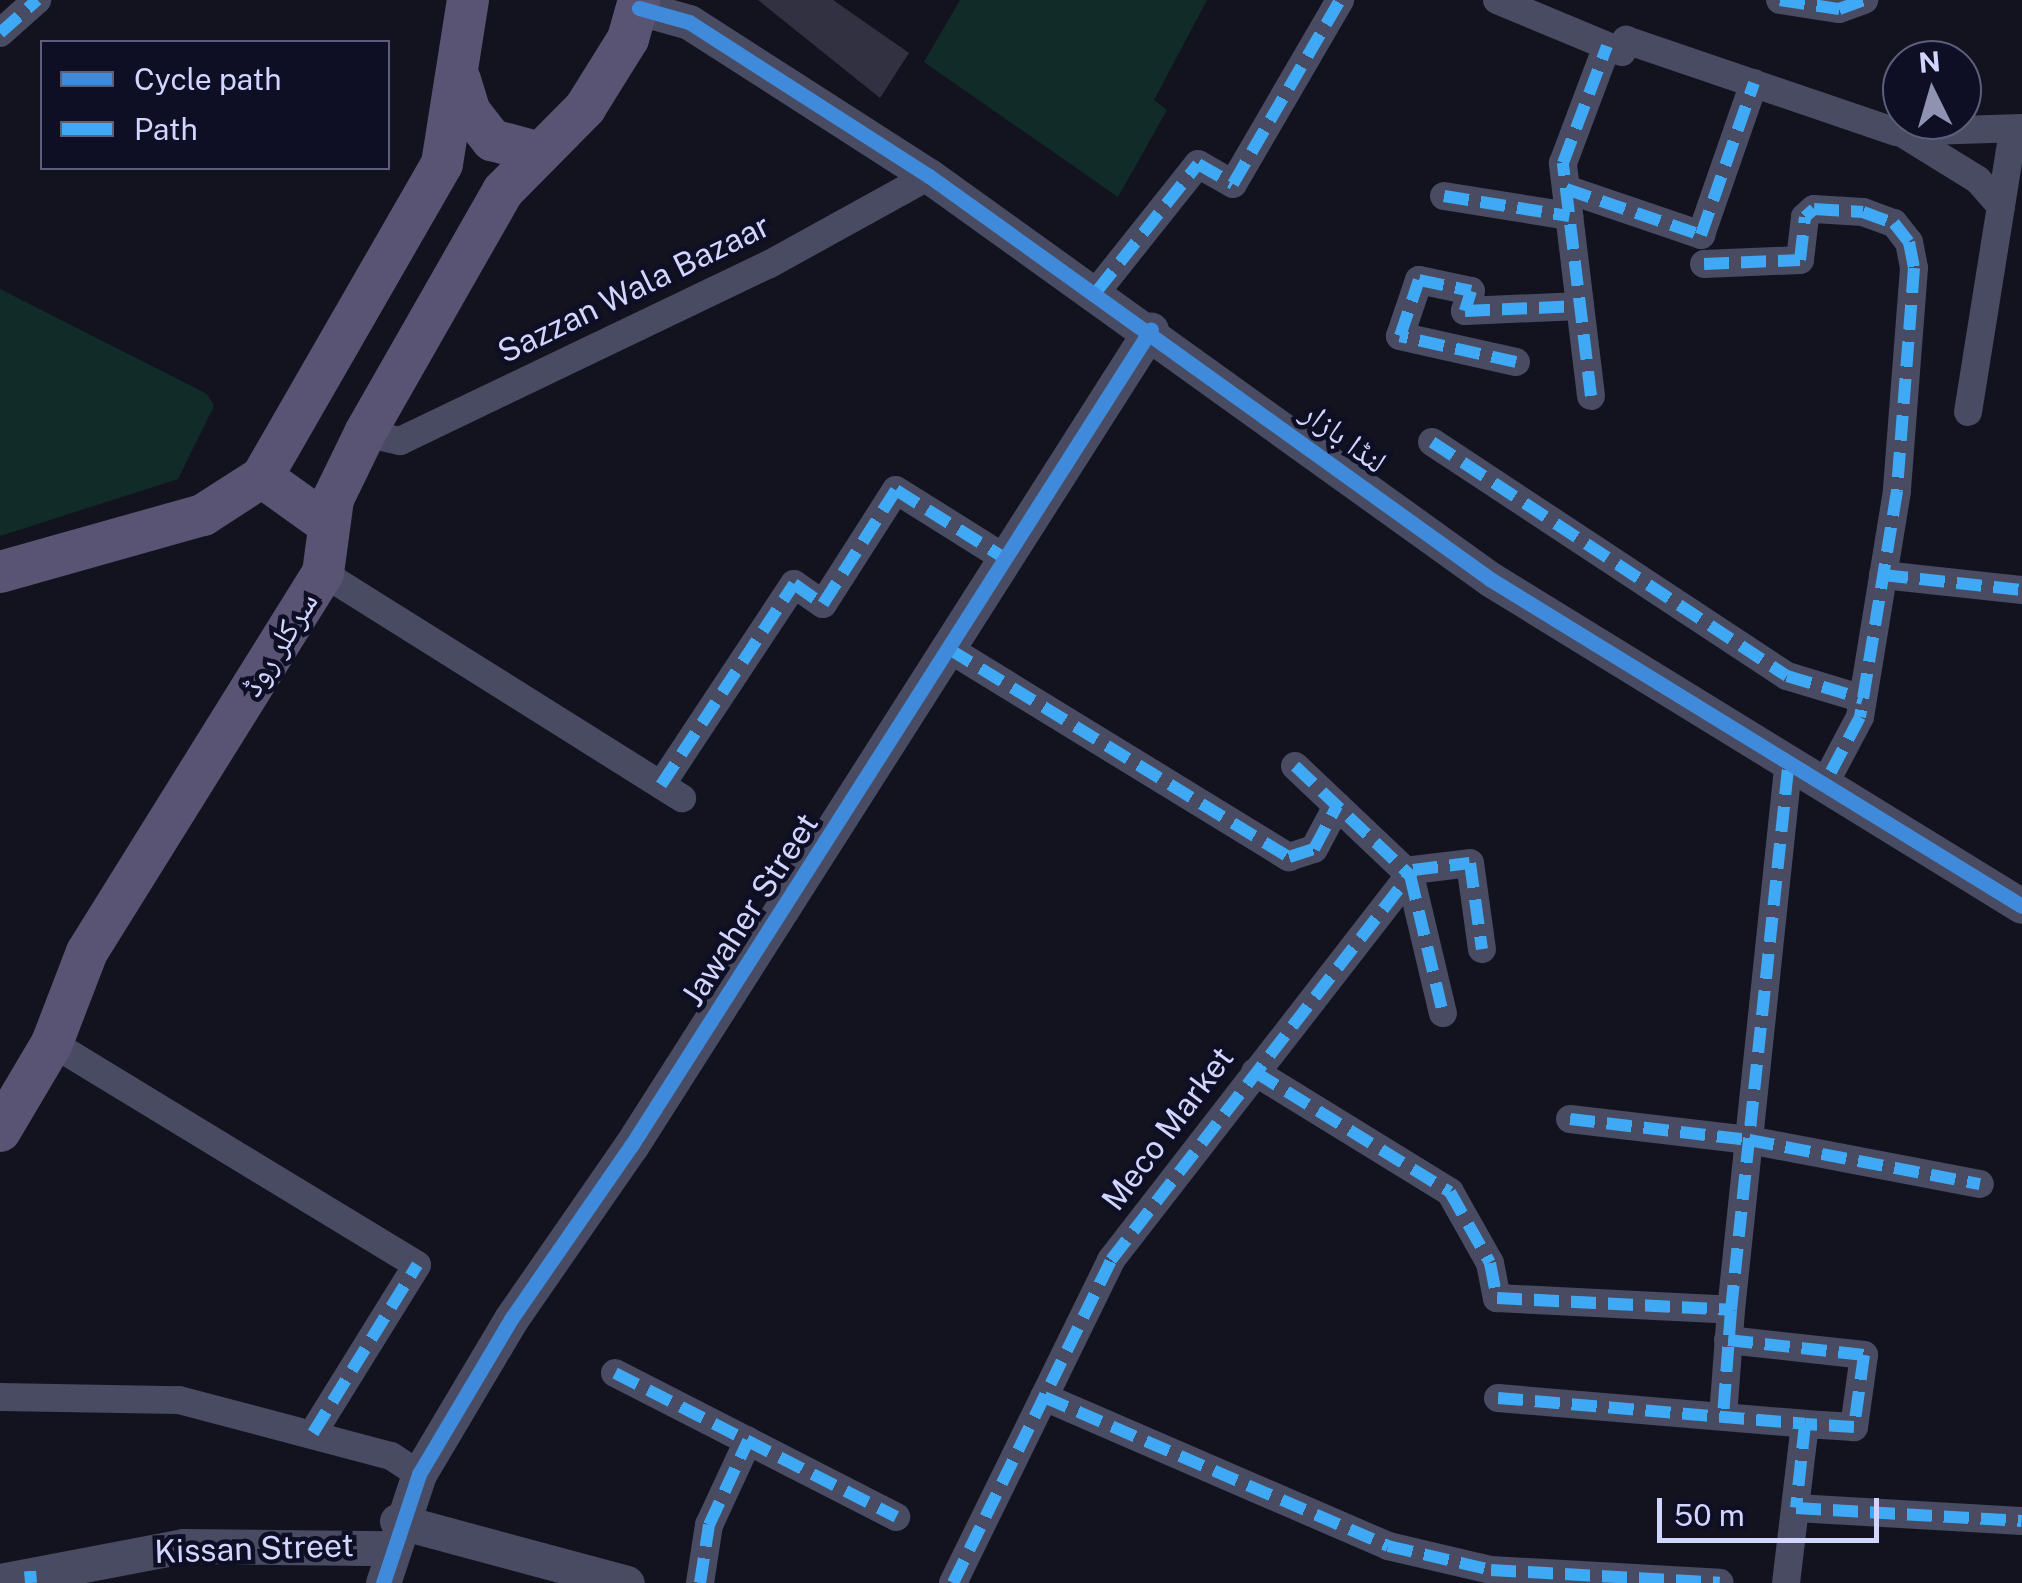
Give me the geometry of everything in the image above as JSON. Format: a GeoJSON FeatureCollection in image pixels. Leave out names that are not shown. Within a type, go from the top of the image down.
{"type":"FeatureCollection","features":[{"type":"Feature","properties":{"kind":"main road"},"geometry":{"type":"LineString","coordinates":[[0,572],[203,516],[262,477],[442,164],[468,0]]}},
{"type":"Feature","properties":{"kind":"main road","name":"سرکلر روڈ"},"geometry":{"type":"LineString","coordinates":[[0,1131],[52,1043],[87,952],[323,574],[328,524],[365,433],[503,191],[585,108],[639,4]]}},
{"type":"Feature","properties":{"kind":"main road"},"geometry":{"type":"LineString","coordinates":[[458,70],[482,132],[502,147],[540,153]]}},
{"type":"Feature","properties":{"kind":"main road"},"geometry":{"type":"LineString","coordinates":[[262,477],[328,524]]}},
{"type":"Feature","properties":{"kind":"street"},"geometry":{"type":"LineString","coordinates":[[0,33],[37,0]]}},
{"type":"Feature","properties":{"kind":"street"},"geometry":{"type":"LineString","coordinates":[[1097,291],[1198,164],[1232,184],[1340,0]]}},
{"type":"Feature","properties":{"kind":"street"},"geometry":{"type":"LineString","coordinates":[[1497,0],[1622,52],[1626,40],[1882,126]]}},
{"type":"Feature","properties":{"kind":"street"},"geometry":{"type":"LineString","coordinates":[[1780,0],[1839,9],[1864,0]]}},
{"type":"Feature","properties":{"kind":"street","name":"لنڈا بازار"},"geometry":{"type":"LineString","coordinates":[[639,4],[690,22],[928,176],[1151,329],[1490,579],[1788,769],[2022,906]]}},
{"type":"Feature","properties":{"kind":"street"},"geometry":{"type":"LineString","coordinates":[[1591,396],[1563,164],[1607,46]]}},
{"type":"Feature","properties":{"kind":"street"},"geometry":{"type":"LineString","coordinates":[[1444,196],[1568,203],[1701,234],[1754,83]]}},
{"type":"Feature","properties":{"kind":"street"},"geometry":{"type":"LineString","coordinates":[[1968,412],[2001,206],[2018,129],[1982,130]]}},
{"type":"Feature","properties":{"kind":"street"},"geometry":{"type":"LineString","coordinates":[[1914,140],[1978,180],[2001,206]]}},
{"type":"Feature","properties":{"kind":"street","name":"Sazzan Wala Bazaar"},"geometry":{"type":"LineString","coordinates":[[365,433],[400,441],[768,264],[928,176]]}},
{"type":"Feature","properties":{"kind":"street"},"geometry":{"type":"LineString","coordinates":[[1704,264],[1800,260],[1805,217],[1814,210],[1863,212],[1894,223],[1909,242],[1913,283],[1883,576],[1863,700],[1823,787]]}},
{"type":"Feature","properties":{"kind":"street"},"geometry":{"type":"LineString","coordinates":[[1516,362],[1400,336],[1420,280],[1471,291],[1465,311],[1580,306]]}},
{"type":"Feature","properties":{"kind":"street","name":"Jawaher Street"},"geometry":{"type":"LineString","coordinates":[[389,1563],[419,1474],[511,1319],[949,649],[1151,329]]}},
{"type":"Feature","properties":{"kind":"street"},"geometry":{"type":"LineString","coordinates":[[1432,442],[1787,676],[1863,700]]}},
{"type":"Feature","properties":{"kind":"street"},"geometry":{"type":"LineString","coordinates":[[323,574],[672,792],[794,584],[824,604],[896,490],[1006,559]]}},
{"type":"Feature","properties":{"kind":"street"},"geometry":{"type":"LineString","coordinates":[[1883,576],[2022,590]]}},
{"type":"Feature","properties":{"kind":"street"},"geometry":{"type":"LineString","coordinates":[[949,649],[1289,858],[1314,849],[1337,806]]}},
{"type":"Feature","properties":{"kind":"street"},"geometry":{"type":"LineString","coordinates":[[1295,766],[1410,875],[1443,1012]]}},
{"type":"Feature","properties":{"kind":"street"},"geometry":{"type":"LineString","coordinates":[[1723,1417],[1788,769]]}},
{"type":"Feature","properties":{"kind":"street"},"geometry":{"type":"LineString","coordinates":[[1410,875],[1470,864],[1482,950]]}},
{"type":"Feature","properties":{"kind":"street","name":"Meco Market"},"geometry":{"type":"LineString","coordinates":[[953,1583],[1111,1260],[1410,875]]}},
{"type":"Feature","properties":{"kind":"street"},"geometry":{"type":"LineString","coordinates":[[52,1043],[417,1265],[313,1432]]}},
{"type":"Feature","properties":{"kind":"street"},"geometry":{"type":"LineString","coordinates":[[1256,1072],[1450,1192],[1490,1263],[1497,1298],[1731,1310]]}},
{"type":"Feature","properties":{"kind":"street"},"geometry":{"type":"LineString","coordinates":[[1570,1119],[1748,1140],[1980,1184]]}},
{"type":"Feature","properties":{"kind":"street"},"geometry":{"type":"LineString","coordinates":[[1498,1398],[1854,1427],[1864,1354],[1728,1340]]}},
{"type":"Feature","properties":{"kind":"street"},"geometry":{"type":"LineString","coordinates":[[614,1373],[896,1517]]}},
{"type":"Feature","properties":{"kind":"street"},"geometry":{"type":"LineString","coordinates":[[0,1397],[165,1399],[313,1432],[391,1456],[419,1474]]}},
{"type":"Feature","properties":{"kind":"street"},"geometry":{"type":"LineString","coordinates":[[1044,1397],[1388,1546],[1491,1570],[1720,1583]]}},
{"type":"Feature","properties":{"kind":"street"},"geometry":{"type":"LineString","coordinates":[[1786,1583],[1805,1424]]}},
{"type":"Feature","properties":{"kind":"street"},"geometry":{"type":"LineString","coordinates":[[700,1583],[709,1525],[748,1442]]}},
{"type":"Feature","properties":{"kind":"street"},"geometry":{"type":"LineString","coordinates":[[1796,1508],[2022,1521]]}},
{"type":"Feature","properties":{"kind":"street","name":"Kissan Street"},"geometry":{"type":"LineString","coordinates":[[20,1578],[183,1546],[627,1583]]}},
{"type":"Feature","properties":{"kind":"green space"},"geometry":{"type":"Polygon","coordinates":[[[960,0],[1207,0],[1154,100],[1167,110],[1118,197],[924,62],[960,0]]]}},
{"type":"Feature","properties":{"kind":"green space"},"geometry":{"type":"Polygon","coordinates":[[[0,289],[207,394],[214,406],[178,479],[0,536],[0,289]]]}},
{"type":"Feature","properties":{"kind":"building"},"geometry":{"type":"Polygon","coordinates":[[[758,0],[833,0],[909,53],[880,98],[758,0]]]}},
{"type":"Feature","properties":{"kind":"marked path"},"geometry":{"type":"LineString","coordinates":[[0,33],[37,0]]}},
{"type":"Feature","properties":{"kind":"marked path"},"geometry":{"type":"LineString","coordinates":[[1097,291],[1198,164],[1233,184],[1340,0]]}},
{"type":"Feature","properties":{"kind":"marked path"},"geometry":{"type":"LineString","coordinates":[[1780,0],[1839,9],[1864,0]]}},
{"type":"Feature","properties":{"kind":"marked path"},"geometry":{"type":"LineString","coordinates":[[1591,396],[1563,163],[1607,46]]}},
{"type":"Feature","properties":{"kind":"marked path"},"geometry":{"type":"LineString","coordinates":[[1566,189],[1701,235],[1754,83]]}},
{"type":"Feature","properties":{"kind":"marked path"},"geometry":{"type":"LineString","coordinates":[[1444,196],[1569,216]]}},
{"type":"Feature","properties":{"kind":"marked path"},"geometry":{"type":"LineString","coordinates":[[1704,264],[1800,260],[1805,217],[1814,209],[1863,212],[1894,223],[1909,242],[1914,268],[1897,491],[1860,717],[1823,787]]}},
{"type":"Feature","properties":{"kind":"marked path"},"geometry":{"type":"LineString","coordinates":[[1516,362],[1400,336],[1419,280],[1471,291],[1465,311],[1580,306]]}},
{"type":"Feature","properties":{"kind":"marked path"},"geometry":{"type":"LineString","coordinates":[[1432,442],[1787,676],[1863,699]]}},
{"type":"Feature","properties":{"kind":"marked path"},"geometry":{"type":"LineString","coordinates":[[661,785],[794,584],[823,604],[896,490],[1006,559]]}},
{"type":"Feature","properties":{"kind":"marked path"},"geometry":{"type":"LineString","coordinates":[[1883,575],[2022,590]]}},
{"type":"Feature","properties":{"kind":"marked path"},"geometry":{"type":"LineString","coordinates":[[949,649],[1289,857],[1314,849],[1337,806]]}},
{"type":"Feature","properties":{"kind":"marked path"},"geometry":{"type":"LineString","coordinates":[[1295,766],[1410,875],[1443,1013]]}},
{"type":"Feature","properties":{"kind":"marked path"},"geometry":{"type":"LineString","coordinates":[[1731,1310],[1788,769]]}},
{"type":"Feature","properties":{"kind":"marked path"},"geometry":{"type":"LineString","coordinates":[[953,1583],[1111,1260],[1413,870],[1470,863],[1482,949]]}},
{"type":"Feature","properties":{"kind":"marked path"},"geometry":{"type":"LineString","coordinates":[[1255,1072],[1450,1192],[1490,1263],[1497,1298],[1731,1310],[1723,1417]]}},
{"type":"Feature","properties":{"kind":"marked path"},"geometry":{"type":"LineString","coordinates":[[1570,1119],[1749,1140],[1980,1184]]}},
{"type":"Feature","properties":{"kind":"marked path"},"geometry":{"type":"LineString","coordinates":[[313,1433],[417,1265]]}},
{"type":"Feature","properties":{"kind":"marked path"},"geometry":{"type":"LineString","coordinates":[[1728,1340],[1864,1355],[1854,1427],[1805,1424],[1796,1508],[2022,1521]]}},
{"type":"Feature","properties":{"kind":"marked path"},"geometry":{"type":"LineString","coordinates":[[615,1373],[896,1517]]}},
{"type":"Feature","properties":{"kind":"marked path"},"geometry":{"type":"LineString","coordinates":[[1044,1397],[1388,1546],[1491,1570],[1720,1583]]}},
{"type":"Feature","properties":{"kind":"marked path"},"geometry":{"type":"LineString","coordinates":[[1498,1398],[1805,1424]]}},
{"type":"Feature","properties":{"kind":"marked path"},"geometry":{"type":"LineString","coordinates":[[700,1583],[709,1525],[748,1441]]}},
{"type":"Feature","properties":{"kind":"marked path"},"geometry":{"type":"LineString","coordinates":[[30,1571],[31,1583]]}},
{"type":"Feature","properties":{"kind":"cycle path"},"geometry":{"type":"LineString","coordinates":[[639,8],[689,22],[929,176],[1490,579],[2022,906]]}},
{"type":"Feature","properties":{"kind":"cycle path"},"geometry":{"type":"LineString","coordinates":[[383,1583],[419,1474],[511,1319],[631,1146],[1151,329]]}}]}
